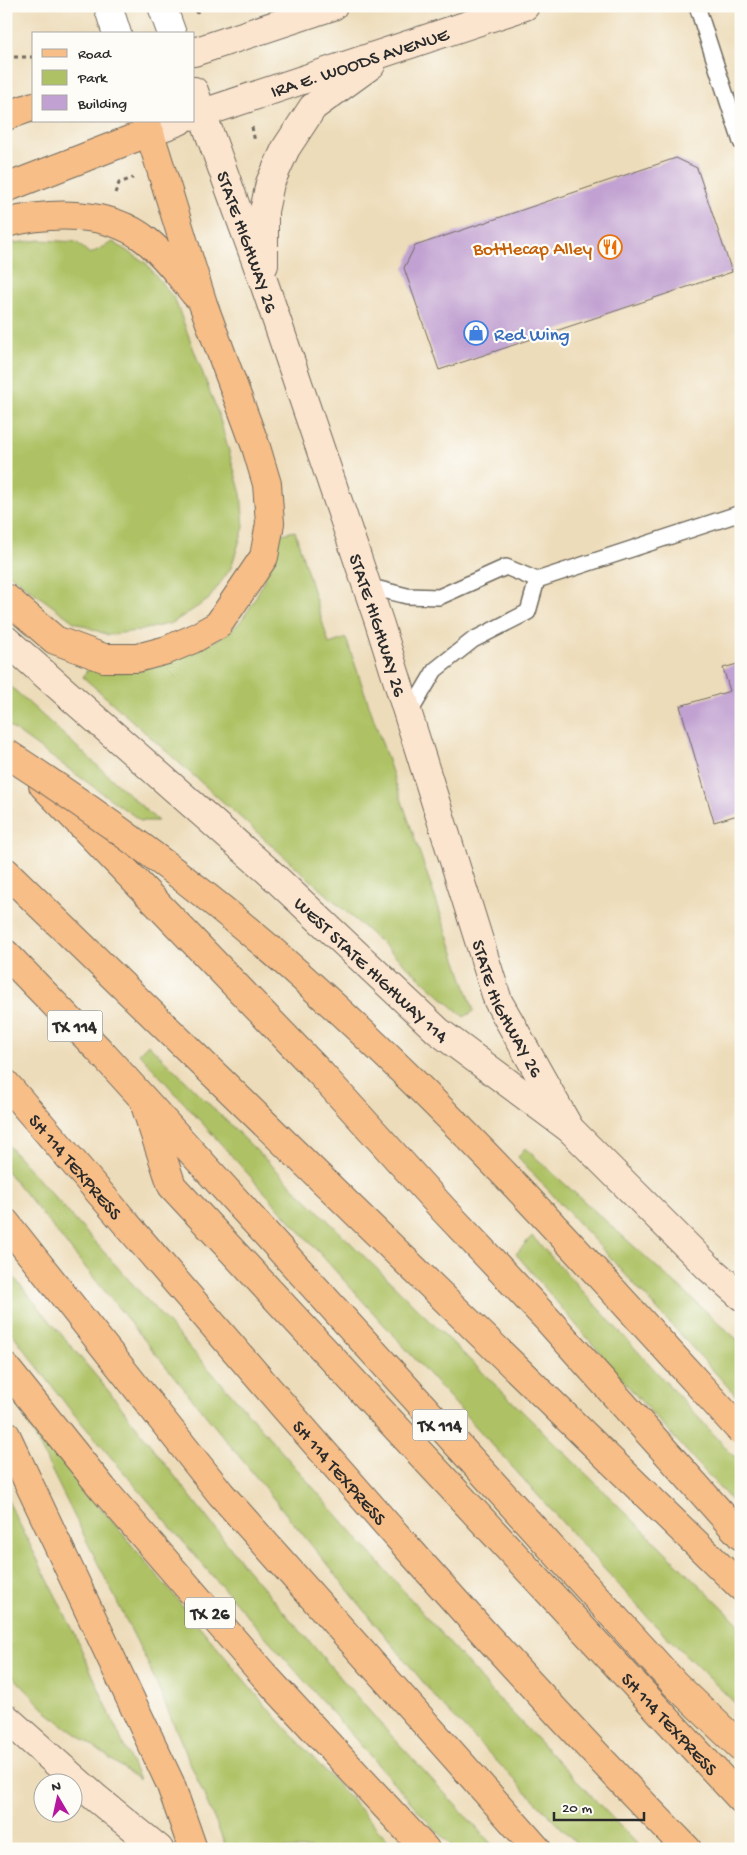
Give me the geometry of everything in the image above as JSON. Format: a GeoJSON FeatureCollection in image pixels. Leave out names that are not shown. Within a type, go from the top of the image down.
{"type":"FeatureCollection","features":[{"type":"Feature","properties":{"kind":"main road"},"geometry":{"type":"LineString","coordinates":[[195,52],[333,6]]}},
{"type":"Feature","properties":{"kind":"main road","name":"IRA E. WOODS AVENUE"},"geometry":{"type":"LineString","coordinates":[[195,109],[389,52],[525,6]]}},
{"type":"Feature","properties":{"kind":"main road"},"geometry":{"type":"LineString","coordinates":[[265,286],[264,211],[270,183],[286,148],[313,107],[389,52]]}},
{"type":"Feature","properties":{"kind":"main road"},"geometry":{"type":"LineString","coordinates":[[6,116],[32,107]]}},
{"type":"Feature","properties":{"kind":"main road","name":"STATE HIGHWAY 26"},"geometry":{"type":"LineString","coordinates":[[195,117],[265,286],[409,714],[498,1001],[570,1129]]}},
{"type":"Feature","properties":{"kind":"main road","name":"IRA E. WOODS AVENUE"},"geometry":{"type":"LineString","coordinates":[[148,127],[161,122]]}},
{"type":"Feature","properties":{"kind":"main road"},"geometry":{"type":"LineString","coordinates":[[6,188],[148,127],[204,304],[256,447],[266,484],[270,523],[264,558],[218,626],[194,640],[167,650],[136,658],[104,658],[55,640],[6,598]]}},
{"type":"Feature","properties":{"kind":"main road"},"geometry":{"type":"LineString","coordinates":[[6,223],[34,216],[64,216],[96,218],[123,226],[144,239],[161,253],[204,304]]}},
{"type":"Feature","properties":{"kind":"main road","name":"WEST STATE HIGHWAY 114"},"geometry":{"type":"LineString","coordinates":[[6,640],[269,872],[438,1031],[570,1129],[708,1268],[741,1296]]}},
{"type":"Feature","properties":{"kind":"main road"},"geometry":{"type":"LineString","coordinates":[[6,749],[94,836],[321,1074],[444,1210],[547,1319],[741,1536]]}},
{"type":"Feature","properties":{"kind":"main road"},"geometry":{"type":"LineString","coordinates":[[6,753],[76,799],[135,843],[302,977],[368,1038],[498,1168],[577,1251],[741,1431]]}},
{"type":"Feature","properties":{"kind":"main road"},"geometry":{"type":"LineString","coordinates":[[6,872],[741,1587]]}},
{"type":"Feature","properties":{"kind":"main road","name":"TX 114"},"geometry":{"type":"LineString","coordinates":[[6,954],[143,1099],[675,1684],[741,1748]]}},
{"type":"Feature","properties":{"kind":"main road","name":"SH 114 TEXPRESS"},"geometry":{"type":"LineString","coordinates":[[6,1084],[382,1520],[594,1754],[687,1849]]}},
{"type":"Feature","properties":{"kind":"main road","name":"SH 114 TEXPRESS"},"geometry":{"type":"LineString","coordinates":[[143,1099],[172,1186],[741,1799]]}},
{"type":"Feature","properties":{"kind":"main road"},"geometry":{"type":"LineString","coordinates":[[6,1223],[221,1494],[537,1849]]}},
{"type":"Feature","properties":{"kind":"main road","name":"TX 26"},"geometry":{"type":"LineString","coordinates":[[6,1368],[103,1489],[263,1674],[425,1849]]}},
{"type":"Feature","properties":{"kind":"main road"},"geometry":{"type":"LineString","coordinates":[[6,1435],[170,1783],[193,1849]]}},
{"type":"Feature","properties":{"kind":"main road"},"geometry":{"type":"LineString","coordinates":[[6,1718],[96,1798],[160,1849]]}},
{"type":"Feature","properties":{"kind":"street"},"geometry":{"type":"LineString","coordinates":[[108,6],[116,32]]}},
{"type":"Feature","properties":{"kind":"street"},"geometry":{"type":"LineString","coordinates":[[162,6],[171,32]]}},
{"type":"Feature","properties":{"kind":"lane"},"geometry":{"type":"LineString","coordinates":[[697,6],[741,142]]}},
{"type":"Feature","properties":{"kind":"lane"},"geometry":{"type":"LineString","coordinates":[[367,586],[407,596],[439,597],[506,567],[537,580],[741,513]]}},
{"type":"Feature","properties":{"kind":"lane"},"geometry":{"type":"LineString","coordinates":[[409,714],[435,670],[473,640],[528,612],[537,580]]}},
{"type":"Feature","properties":{"kind":"path"},"geometry":{"type":"LineString","coordinates":[[6,57],[32,57]]}},
{"type":"Feature","properties":{"kind":"path"},"geometry":{"type":"LineString","coordinates":[[251,124],[256,145]]}},
{"type":"Feature","properties":{"kind":"path"},"geometry":{"type":"LineString","coordinates":[[114,196],[119,183],[138,176]]}},
{"type":"Feature","properties":{"kind":"green space"},"geometry":{"type":"Polygon","coordinates":[[[41,240],[76,242],[90,254],[113,242],[146,263],[175,300],[219,416],[241,494],[244,527],[231,568],[208,600],[172,623],[108,635],[74,622],[6,572],[6,244],[41,240]]]}},
{"type":"Feature","properties":{"kind":"green space"},"geometry":{"type":"Polygon","coordinates":[[[295,531],[329,644],[346,638],[474,1011],[464,1017],[83,677],[89,667],[119,672],[168,662],[220,638],[233,629],[243,618],[255,598],[281,534],[295,531]]]}},
{"type":"Feature","properties":{"kind":"green space"},"geometry":{"type":"Polygon","coordinates":[[[6,682],[158,821],[141,821],[6,724],[6,682]]]}},
{"type":"Feature","properties":{"kind":"green space"},"geometry":{"type":"Polygon","coordinates":[[[148,1044],[741,1626],[741,1709],[653,1623],[139,1053],[148,1044]]]}},
{"type":"Feature","properties":{"kind":"green space"},"geometry":{"type":"Polygon","coordinates":[[[6,1143],[226,1388],[493,1693],[642,1849],[582,1849],[440,1703],[6,1170],[6,1143]]]}},
{"type":"Feature","properties":{"kind":"green space"},"geometry":{"type":"Polygon","coordinates":[[[525,1148],[741,1343],[741,1401],[518,1157],[525,1148]]]}},
{"type":"Feature","properties":{"kind":"green space"},"geometry":{"type":"Polygon","coordinates":[[[532,1236],[741,1464],[741,1511],[640,1400],[516,1254],[532,1236]]]}},
{"type":"Feature","properties":{"kind":"green space"},"geometry":{"type":"Polygon","coordinates":[[[6,1268],[111,1394],[246,1568],[378,1721],[496,1849],[455,1849],[429,1823],[215,1579],[68,1407],[6,1325],[6,1268]]]}},
{"type":"Feature","properties":{"kind":"green space"},"geometry":{"type":"Polygon","coordinates":[[[25,1417],[266,1706],[396,1849],[227,1849],[148,1664],[25,1417]]]}},
{"type":"Feature","properties":{"kind":"green space"},"geometry":{"type":"Polygon","coordinates":[[[6,1497],[72,1628],[139,1780],[48,1713],[6,1669],[6,1497]]]}},
{"type":"Feature","properties":{"kind":"building"},"geometry":{"type":"Polygon","coordinates":[[[676,158],[697,168],[732,272],[439,370],[404,268],[415,246],[676,158]]]}},
{"type":"Feature","properties":{"kind":"building"},"geometry":{"type":"Polygon","coordinates":[[[741,663],[741,814],[714,822],[680,706],[730,691],[723,668],[741,663]]]}},
{"type":"Feature","properties":{"kind":"place","name":"Bottlecap Alley"},"geometry":{"type":"Point","coordinates":[610,247]}},
{"type":"Feature","properties":{"kind":"place","name":"Red Wing"},"geometry":{"type":"Point","coordinates":[476,333]}}]}
